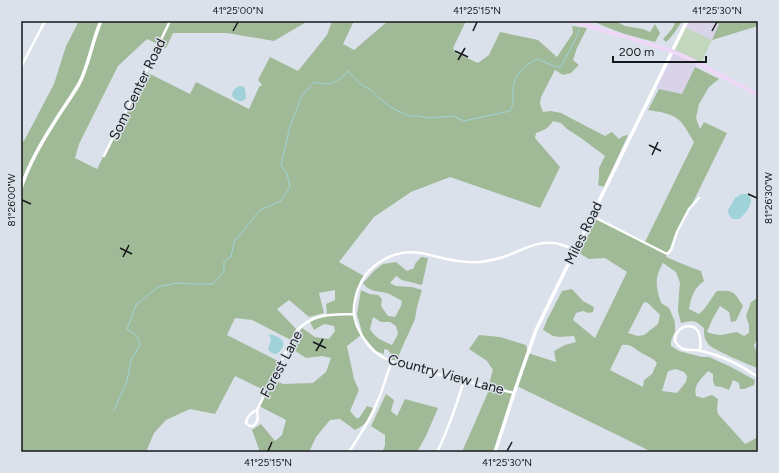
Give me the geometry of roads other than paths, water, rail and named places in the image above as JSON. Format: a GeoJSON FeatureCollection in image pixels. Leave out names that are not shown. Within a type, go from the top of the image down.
{"type":"FeatureCollection","features":[{"type":"Feature","properties":{"kind":"main road"},"geometry":{"type":"LineString","coordinates":[[21,188],[28,167],[51,127],[80,82],[93,40],[101,21]]}},
{"type":"Feature","properties":{"kind":"main road"},"geometry":{"type":"LineString","coordinates":[[572,21],[672,51],[758,95]]}},
{"type":"Feature","properties":{"kind":"main road","name":"Miles Road"},"geometry":{"type":"LineString","coordinates":[[496,452],[514,393],[536,330],[687,21]]}},
{"type":"Feature","properties":{"kind":"street"},"geometry":{"type":"LineString","coordinates":[[21,67],[45,21]]}},
{"type":"Feature","properties":{"kind":"street","name":"Som Center Road"},"geometry":{"type":"LineString","coordinates":[[104,156],[170,21]]}},
{"type":"Feature","properties":{"kind":"street"},"geometry":{"type":"LineString","coordinates":[[592,216],[667,254],[671,250],[677,232],[689,208],[699,198]]}},
{"type":"Feature","properties":{"kind":"street","name":"Country View Lane"},"geometry":{"type":"LineString","coordinates":[[514,393],[392,362],[376,354],[368,346],[361,335],[354,314],[360,282],[366,273],[382,260],[401,253],[413,252],[468,262],[479,262],[506,256],[542,243],[552,243],[575,250]]}},
{"type":"Feature","properties":{"kind":"street","name":"Forest Lane"},"geometry":{"type":"LineString","coordinates":[[257,410],[251,413],[247,419],[246,423],[250,426],[257,423],[257,410],[297,330],[303,324],[324,315],[354,314]]}},
{"type":"Feature","properties":{"kind":"street"},"geometry":{"type":"LineString","coordinates":[[700,350],[701,341],[696,329],[685,326],[676,333],[675,341],[680,348],[687,350],[700,350],[731,360],[758,377]]}},
{"type":"Feature","properties":{"kind":"street"},"geometry":{"type":"LineString","coordinates":[[349,452],[370,419],[379,400],[392,362]]}},
{"type":"Feature","properties":{"kind":"street"},"geometry":{"type":"LineString","coordinates":[[437,452],[448,429],[464,381]]}},
{"type":"Feature","properties":{"kind":"water"},"geometry":{"type":"Polygon","coordinates":[[[241,86],[245,89],[246,98],[239,101],[232,96],[232,94],[236,88],[241,86]]]}},
{"type":"Feature","properties":{"kind":"water"},"geometry":{"type":"Polygon","coordinates":[[[742,194],[748,194],[751,204],[747,211],[739,219],[733,219],[729,215],[728,210],[735,198],[742,194]]]}},
{"type":"Feature","properties":{"kind":"water"},"geometry":{"type":"Polygon","coordinates":[[[270,334],[280,338],[283,342],[282,348],[276,354],[268,350],[271,339],[270,334]]]}},
{"type":"Feature","properties":{"kind":"waterway"},"geometry":{"type":"LineString","coordinates":[[114,410],[127,381],[131,360],[140,345],[137,336],[127,329],[136,305],[158,287],[176,283],[213,284],[224,271],[224,261],[231,257],[234,242],[260,210],[281,201],[290,187],[287,174],[281,165],[290,126],[302,96],[314,82],[325,84],[337,81],[348,71],[359,83],[372,91],[381,100],[394,109],[409,116],[429,118],[453,116],[464,121],[510,111],[513,103],[515,79],[520,71],[537,59],[557,67],[561,67],[579,29]]}}]}
